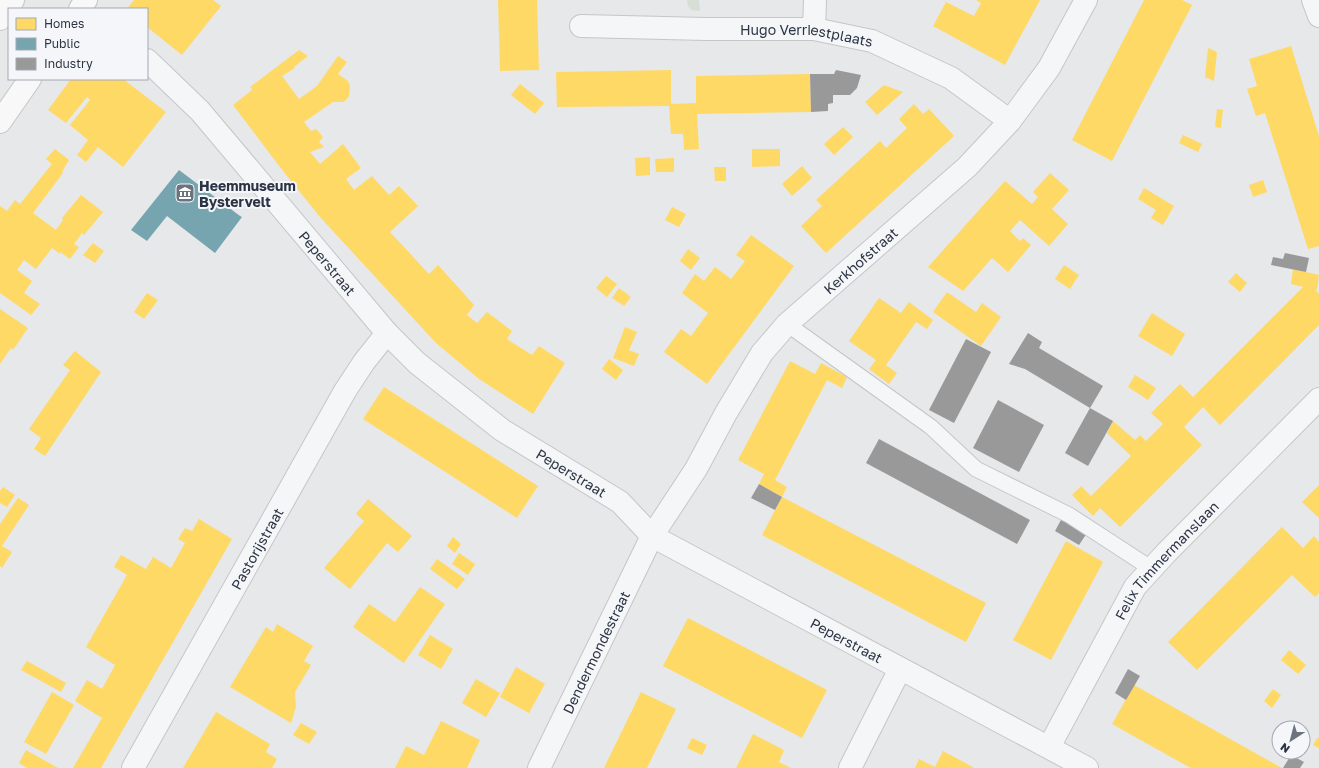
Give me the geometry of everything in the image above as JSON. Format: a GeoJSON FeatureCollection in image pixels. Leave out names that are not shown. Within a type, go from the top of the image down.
{"type":"FeatureCollection","features":[{"type":"Feature","properties":{"kind":"main road"},"geometry":{"type":"LineString","coordinates":[[0,19],[13,0]]}},
{"type":"Feature","properties":{"kind":"main road"},"geometry":{"type":"LineString","coordinates":[[0,122],[29,80]]}},
{"type":"Feature","properties":{"kind":"street"},"geometry":{"type":"LineString","coordinates":[[814,29],[815,0]]}},
{"type":"Feature","properties":{"kind":"street","name":"Kerkhofstraat"},"geometry":{"type":"LineString","coordinates":[[652,536],[696,469],[726,413],[762,353],[787,324],[967,167],[1010,121],[1049,68],[1086,0]]}},
{"type":"Feature","properties":{"kind":"street"},"geometry":{"type":"LineString","coordinates":[[1312,0],[1319,16]]}},
{"type":"Feature","properties":{"kind":"street","name":"Hugo Verriestplaats"},"geometry":{"type":"LineString","coordinates":[[581,26],[706,29],[814,29],[872,41],[951,78],[1010,121]]}},
{"type":"Feature","properties":{"kind":"street","name":"Peperstraat"},"geometry":{"type":"LineString","coordinates":[[148,61],[200,111],[387,333],[416,363],[502,430],[620,502],[652,536],[1087,768]]}},
{"type":"Feature","properties":{"kind":"street","name":"Pastorijstraat"},"geometry":{"type":"LineString","coordinates":[[133,768],[345,391],[364,362],[387,333]]}},
{"type":"Feature","properties":{"kind":"street","name":"Felix Timmermanslaan"},"geometry":{"type":"LineString","coordinates":[[1049,748],[1135,587],[1166,553],[1319,399]]}},
{"type":"Feature","properties":{"kind":"street","name":"Dendermondestraat"},"geometry":{"type":"LineString","coordinates":[[539,768],[652,536]]}},
{"type":"Feature","properties":{"kind":"street"},"geometry":{"type":"LineString","coordinates":[[850,768],[900,669]]}},
{"type":"Feature","properties":{"kind":"lane"},"geometry":{"type":"LineString","coordinates":[[787,324],[932,427],[976,469],[1069,515],[1152,569]]}},
{"type":"Feature","properties":{"kind":"shaded area"},"geometry":{"type":"Polygon","coordinates":[[[687,0],[699,0],[700,11],[691,10],[688,6],[687,0]]]}},
{"type":"Feature","properties":{"kind":"building: Homes"},"geometry":{"type":"Polygon","coordinates":[[[134,0],[213,0],[221,6],[182,55],[148,28],[148,8],[128,8],[134,0]]]}},
{"type":"Feature","properties":{"kind":"building: Homes"},"geometry":{"type":"Polygon","coordinates":[[[498,0],[537,0],[539,70],[500,71],[498,0]]]}},
{"type":"Feature","properties":{"kind":"building: Homes"},"geometry":{"type":"Polygon","coordinates":[[[976,0],[1040,0],[1005,65],[933,26],[946,2],[974,16],[981,3],[976,0]]]}},
{"type":"Feature","properties":{"kind":"building: Homes"},"geometry":{"type":"Polygon","coordinates":[[[1144,0],[1182,0],[1192,5],[1112,161],[1072,140],[1144,0]]]}},
{"type":"Feature","properties":{"kind":"building: Homes"},"geometry":{"type":"Polygon","coordinates":[[[1291,46],[1319,136],[1319,246],[1308,249],[1265,113],[1256,116],[1247,89],[1257,86],[1249,59],[1291,46]]]}},
{"type":"Feature","properties":{"kind":"building: Homes"},"geometry":{"type":"Polygon","coordinates":[[[1208,48],[1217,52],[1214,81],[1205,77],[1208,48]]]}},
{"type":"Feature","properties":{"kind":"building: Homes"},"geometry":{"type":"Polygon","coordinates":[[[299,50],[308,56],[294,67],[295,68],[282,76],[299,99],[317,86],[338,56],[347,62],[338,74],[348,81],[350,86],[349,96],[343,102],[333,102],[304,122],[311,131],[316,129],[323,137],[319,142],[324,147],[310,152],[320,164],[343,144],[361,168],[346,179],[354,190],[372,176],[389,195],[399,186],[418,206],[390,232],[429,274],[438,265],[474,305],[467,315],[477,323],[487,312],[512,331],[507,339],[532,355],[539,346],[565,363],[533,414],[479,379],[436,343],[320,217],[233,105],[252,90],[250,87],[299,50]]]}},
{"type":"Feature","properties":{"kind":"building: Homes"},"geometry":{"type":"Polygon","coordinates":[[[671,70],[671,104],[696,103],[696,76],[810,74],[811,112],[697,114],[699,149],[684,150],[683,134],[671,134],[669,106],[557,107],[556,72],[671,70]]]}},
{"type":"Feature","properties":{"kind":"building: Homes"},"geometry":{"type":"Polygon","coordinates":[[[70,80],[124,80],[166,112],[123,167],[98,147],[86,162],[77,155],[88,140],[70,125],[90,100],[87,97],[66,123],[48,110],[70,80]]]}},
{"type":"Feature","properties":{"kind":"building: Homes"},"geometry":{"type":"Polygon","coordinates":[[[520,84],[544,103],[535,114],[511,95],[520,84]]]}},
{"type":"Feature","properties":{"kind":"building: Homes"},"geometry":{"type":"Polygon","coordinates":[[[884,85],[903,92],[877,115],[865,102],[884,85]]]}},
{"type":"Feature","properties":{"kind":"building: Homes"},"geometry":{"type":"Polygon","coordinates":[[[914,104],[923,114],[929,109],[954,136],[826,253],[801,226],[822,206],[816,200],[880,141],[886,148],[907,128],[899,119],[914,104]]]}},
{"type":"Feature","properties":{"kind":"building: Homes"},"geometry":{"type":"Polygon","coordinates":[[[1217,109],[1223,110],[1221,128],[1215,127],[1217,109]]]}},
{"type":"Feature","properties":{"kind":"building: Homes"},"geometry":{"type":"Polygon","coordinates":[[[843,127],[853,137],[834,155],[824,144],[843,127]]]}},
{"type":"Feature","properties":{"kind":"building: Homes"},"geometry":{"type":"Polygon","coordinates":[[[1183,135],[1202,144],[1198,152],[1179,143],[1183,135]]]}},
{"type":"Feature","properties":{"kind":"building: Homes"},"geometry":{"type":"Polygon","coordinates":[[[55,149],[69,160],[62,172],[63,173],[33,213],[56,230],[63,220],[62,218],[81,195],[103,212],[84,235],[82,233],[74,244],[79,247],[70,259],[52,248],[36,269],[24,260],[17,270],[32,281],[24,293],[40,304],[31,315],[0,293],[0,206],[7,211],[15,200],[20,204],[52,164],[46,159],[55,149]]]}},
{"type":"Feature","properties":{"kind":"building: Homes"},"geometry":{"type":"Polygon","coordinates":[[[752,149],[780,149],[780,166],[752,167],[752,149]]]}},
{"type":"Feature","properties":{"kind":"building: Homes"},"geometry":{"type":"Polygon","coordinates":[[[650,157],[650,175],[636,176],[635,158],[650,157]]]}},
{"type":"Feature","properties":{"kind":"building: Homes"},"geometry":{"type":"Polygon","coordinates":[[[674,158],[674,172],[656,172],[655,159],[674,158]]]}},
{"type":"Feature","properties":{"kind":"building: Homes"},"geometry":{"type":"Polygon","coordinates":[[[802,166],[812,178],[792,196],[782,184],[802,166]]]}},
{"type":"Feature","properties":{"kind":"building: Homes"},"geometry":{"type":"Polygon","coordinates":[[[714,167],[726,167],[726,181],[715,181],[714,167]]]}},
{"type":"Feature","properties":{"kind":"building: Homes"},"geometry":{"type":"Polygon","coordinates":[[[1050,173],[1069,190],[1052,209],[1068,224],[1049,246],[1020,220],[1010,231],[1020,241],[1023,238],[1031,245],[1008,272],[992,258],[963,291],[928,267],[1005,181],[1032,204],[1038,197],[1033,192],[1050,173]]]}},
{"type":"Feature","properties":{"kind":"building: Homes"},"geometry":{"type":"Polygon","coordinates":[[[1263,180],[1267,192],[1253,197],[1249,185],[1263,180]]]}},
{"type":"Feature","properties":{"kind":"building: Homes"},"geometry":{"type":"Polygon","coordinates":[[[1144,188],[1174,206],[1163,225],[1151,218],[1156,210],[1138,199],[1144,188]]]}},
{"type":"Feature","properties":{"kind":"building: Homes"},"geometry":{"type":"Polygon","coordinates":[[[672,207],[686,214],[679,227],[665,220],[672,207]]]}},
{"type":"Feature","properties":{"kind":"building: Homes"},"geometry":{"type":"Polygon","coordinates":[[[751,235],[794,266],[707,384],[664,352],[681,329],[691,336],[708,313],[682,293],[695,274],[704,281],[715,267],[731,279],[745,261],[736,255],[751,235]]]}},
{"type":"Feature","properties":{"kind":"building: Homes"},"geometry":{"type":"Polygon","coordinates":[[[93,243],[104,251],[95,263],[83,255],[93,243]]]}},
{"type":"Feature","properties":{"kind":"building: Homes"},"geometry":{"type":"Polygon","coordinates":[[[688,249],[700,258],[691,270],[680,261],[688,249]]]}},
{"type":"Feature","properties":{"kind":"building: Homes"},"geometry":{"type":"Polygon","coordinates":[[[1064,265],[1079,275],[1070,289],[1055,279],[1064,265]]]}},
{"type":"Feature","properties":{"kind":"building: Homes"},"geometry":{"type":"Polygon","coordinates":[[[1293,269],[1319,275],[1317,290],[1315,289],[1319,294],[1319,325],[1220,425],[1203,407],[1184,427],[1202,445],[1120,527],[1100,508],[1093,516],[1072,495],[1081,486],[1091,496],[1131,456],[1107,433],[1113,421],[1135,440],[1140,435],[1146,441],[1163,424],[1151,413],[1180,384],[1193,397],[1303,287],[1291,284],[1293,269]]]}},
{"type":"Feature","properties":{"kind":"building: Homes"},"geometry":{"type":"Polygon","coordinates":[[[1236,273],[1247,283],[1240,292],[1228,282],[1236,273]]]}},
{"type":"Feature","properties":{"kind":"building: Homes"},"geometry":{"type":"Polygon","coordinates":[[[606,276],[617,284],[607,297],[596,288],[606,276]]]}},
{"type":"Feature","properties":{"kind":"building: Homes"},"geometry":{"type":"Polygon","coordinates":[[[619,288],[631,297],[624,306],[612,298],[619,288]]]}},
{"type":"Feature","properties":{"kind":"building: Homes"},"geometry":{"type":"Polygon","coordinates":[[[947,292],[976,312],[982,303],[1001,317],[981,346],[933,312],[947,292]]]}},
{"type":"Feature","properties":{"kind":"building: Homes"},"geometry":{"type":"Polygon","coordinates":[[[147,293],[158,300],[144,319],[134,312],[147,293]]]}},
{"type":"Feature","properties":{"kind":"building: Homes"},"geometry":{"type":"Polygon","coordinates":[[[879,298],[901,313],[909,302],[933,320],[927,329],[916,322],[886,365],[897,373],[889,384],[869,369],[876,360],[849,341],[879,298]]]}},
{"type":"Feature","properties":{"kind":"building: Homes"},"geometry":{"type":"Polygon","coordinates":[[[0,309],[28,328],[13,350],[11,348],[0,364],[0,309]]]}},
{"type":"Feature","properties":{"kind":"building: Homes"},"geometry":{"type":"Polygon","coordinates":[[[1152,313],[1185,334],[1172,356],[1138,336],[1152,313]]]}},
{"type":"Feature","properties":{"kind":"building: Homes"},"geometry":{"type":"Polygon","coordinates":[[[625,327],[637,332],[629,350],[639,354],[634,366],[613,358],[625,327]]]}},
{"type":"Feature","properties":{"kind":"building: Homes"},"geometry":{"type":"Polygon","coordinates":[[[75,351],[101,372],[45,456],[34,449],[41,438],[29,429],[70,370],[63,365],[75,351]]]}},
{"type":"Feature","properties":{"kind":"building: Homes"},"geometry":{"type":"Polygon","coordinates":[[[609,359],[623,370],[616,380],[602,369],[609,359]]]}},
{"type":"Feature","properties":{"kind":"building: Homes"},"geometry":{"type":"Polygon","coordinates":[[[790,361],[815,374],[821,363],[847,377],[842,388],[827,380],[775,480],[787,487],[782,497],[759,484],[764,474],[738,460],[790,361]]]}},
{"type":"Feature","properties":{"kind":"building: Homes"},"geometry":{"type":"Polygon","coordinates":[[[1135,375],[1156,388],[1148,400],[1128,387],[1135,375]]]}},
{"type":"Feature","properties":{"kind":"building: Homes"},"geometry":{"type":"Polygon","coordinates":[[[384,387],[538,486],[517,518],[363,419],[384,387]]]}},
{"type":"Feature","properties":{"kind":"building: Homes"},"geometry":{"type":"Polygon","coordinates":[[[1319,485],[1319,518],[1302,502],[1319,485]]]}},
{"type":"Feature","properties":{"kind":"building: Homes"},"geometry":{"type":"Polygon","coordinates":[[[3,487],[15,495],[7,507],[0,503],[0,491],[3,487]]]}},
{"type":"Feature","properties":{"kind":"building: Homes"},"geometry":{"type":"Polygon","coordinates":[[[782,497],[986,603],[966,642],[762,535],[782,497]]]}},
{"type":"Feature","properties":{"kind":"building: Homes"},"geometry":{"type":"Polygon","coordinates":[[[18,498],[29,505],[2,546],[12,552],[2,568],[0,566],[0,524],[18,498]]]}},
{"type":"Feature","properties":{"kind":"building: Homes"},"geometry":{"type":"Polygon","coordinates":[[[368,499],[412,536],[398,552],[387,543],[350,589],[324,568],[364,521],[356,514],[368,499]]]}},
{"type":"Feature","properties":{"kind":"building: Homes"},"geometry":{"type":"Polygon","coordinates":[[[199,519],[232,539],[101,768],[73,768],[102,718],[75,701],[87,680],[102,689],[115,665],[86,647],[127,575],[114,567],[121,555],[146,569],[153,557],[171,568],[185,543],[178,539],[185,528],[192,531],[199,519]]]}},
{"type":"Feature","properties":{"kind":"building: Homes"},"geometry":{"type":"Polygon","coordinates":[[[1282,527],[1303,548],[1314,536],[1319,542],[1319,593],[1315,597],[1292,575],[1197,670],[1168,642],[1282,527]]]}},
{"type":"Feature","properties":{"kind":"building: Homes"},"geometry":{"type":"Polygon","coordinates":[[[453,537],[461,544],[455,553],[447,546],[453,537]]]}},
{"type":"Feature","properties":{"kind":"building: Homes"},"geometry":{"type":"Polygon","coordinates":[[[1066,541],[1103,562],[1051,660],[1013,640],[1066,541]]]}},
{"type":"Feature","properties":{"kind":"building: Homes"},"geometry":{"type":"Polygon","coordinates":[[[459,553],[475,564],[468,575],[452,564],[459,553]]]}},
{"type":"Feature","properties":{"kind":"building: Homes"},"geometry":{"type":"Polygon","coordinates":[[[437,559],[465,579],[457,589],[430,569],[437,559]]]}},
{"type":"Feature","properties":{"kind":"building: Homes"},"geometry":{"type":"Polygon","coordinates":[[[420,587],[445,604],[404,663],[353,627],[369,604],[395,622],[420,587]]]}},
{"type":"Feature","properties":{"kind":"building: Homes"},"geometry":{"type":"Polygon","coordinates":[[[688,618],[827,690],[802,738],[663,666],[688,618]]]}},
{"type":"Feature","properties":{"kind":"building: Homes"},"geometry":{"type":"Polygon","coordinates":[[[277,624],[313,646],[304,661],[311,665],[295,692],[296,707],[291,723],[230,687],[266,627],[273,632],[277,624]]]}},
{"type":"Feature","properties":{"kind":"building: Homes"},"geometry":{"type":"Polygon","coordinates":[[[430,635],[453,649],[441,669],[418,655],[430,635]]]}},
{"type":"Feature","properties":{"kind":"building: Homes"},"geometry":{"type":"Polygon","coordinates":[[[1289,650],[1306,665],[1298,674],[1281,660],[1289,650]]]}},
{"type":"Feature","properties":{"kind":"building: Homes"},"geometry":{"type":"Polygon","coordinates":[[[27,661],[66,683],[61,692],[21,670],[27,661]]]}},
{"type":"Feature","properties":{"kind":"building: Homes"},"geometry":{"type":"Polygon","coordinates":[[[516,667],[545,684],[529,713],[500,697],[516,667]]]}},
{"type":"Feature","properties":{"kind":"building: Homes"},"geometry":{"type":"Polygon","coordinates":[[[476,679],[500,693],[486,717],[462,703],[476,679]]]}},
{"type":"Feature","properties":{"kind":"building: Homes"},"geometry":{"type":"Polygon","coordinates":[[[1134,685],[1282,768],[1191,768],[1112,724],[1134,685]]]}},
{"type":"Feature","properties":{"kind":"building: Homes"},"geometry":{"type":"Polygon","coordinates":[[[1273,689],[1281,695],[1272,708],[1264,701],[1273,689]]]}},
{"type":"Feature","properties":{"kind":"building: Homes"},"geometry":{"type":"Polygon","coordinates":[[[52,692],[74,705],[46,754],[24,742],[52,692]]]}},
{"type":"Feature","properties":{"kind":"building: Homes"},"geometry":{"type":"Polygon","coordinates":[[[641,692],[676,709],[647,768],[604,768],[641,692]]]}},
{"type":"Feature","properties":{"kind":"building: Homes"},"geometry":{"type":"Polygon","coordinates":[[[216,712],[270,744],[266,752],[277,759],[272,768],[183,768],[216,712]]]}},
{"type":"Feature","properties":{"kind":"building: Homes"},"geometry":{"type":"Polygon","coordinates":[[[441,721],[480,740],[467,768],[395,768],[406,746],[424,755],[441,721]]]}},
{"type":"Feature","properties":{"kind":"building: Homes"},"geometry":{"type":"Polygon","coordinates":[[[301,723],[317,732],[309,744],[293,735],[301,723]]]}},
{"type":"Feature","properties":{"kind":"building: Homes"},"geometry":{"type":"Polygon","coordinates":[[[753,734],[784,750],[779,762],[791,768],[736,768],[753,734]]]}},
{"type":"Feature","properties":{"kind":"building: Homes"},"geometry":{"type":"Polygon","coordinates":[[[1318,737],[1319,738],[1319,748],[1313,745],[1318,737]]]}},
{"type":"Feature","properties":{"kind":"building: Homes"},"geometry":{"type":"Polygon","coordinates":[[[692,738],[707,745],[702,755],[687,748],[692,738]]]}},
{"type":"Feature","properties":{"kind":"building: Homes"},"geometry":{"type":"Polygon","coordinates":[[[26,750],[58,768],[27,768],[19,763],[26,750]]]}},
{"type":"Feature","properties":{"kind":"building: Homes"},"geometry":{"type":"Polygon","coordinates":[[[943,751],[974,768],[915,768],[919,759],[935,767],[943,751]]]}},
{"type":"Feature","properties":{"kind":"building: Public","name":"Heemmuseum Bystervelt"},"geometry":{"type":"Polygon","coordinates":[[[179,170],[242,217],[215,253],[167,216],[147,241],[131,230],[179,170]]]}},
{"type":"Feature","properties":{"kind":"building: Industry"},"geometry":{"type":"Polygon","coordinates":[[[836,70],[861,75],[857,88],[850,95],[833,95],[833,103],[828,104],[828,111],[811,112],[810,74],[834,74],[836,70]]]}},
{"type":"Feature","properties":{"kind":"building: Industry"},"geometry":{"type":"Polygon","coordinates":[[[1285,253],[1309,258],[1306,272],[1271,265],[1273,257],[1283,259],[1285,253]]]}},
{"type":"Feature","properties":{"kind":"building: Industry"},"geometry":{"type":"Polygon","coordinates":[[[1028,333],[1042,342],[1039,348],[1103,386],[1090,408],[1025,369],[1009,364],[1028,333]]]}},
{"type":"Feature","properties":{"kind":"building: Industry"},"geometry":{"type":"Polygon","coordinates":[[[966,339],[991,352],[954,423],[929,410],[966,339]]]}},
{"type":"Feature","properties":{"kind":"building: Industry"},"geometry":{"type":"Polygon","coordinates":[[[998,400],[1044,425],[1019,472],[973,448],[998,400]]]}},
{"type":"Feature","properties":{"kind":"building: Industry"},"geometry":{"type":"Polygon","coordinates":[[[1090,408],[1113,421],[1088,466],[1065,453],[1090,408]]]}},
{"type":"Feature","properties":{"kind":"building: Industry"},"geometry":{"type":"Polygon","coordinates":[[[879,439],[1030,520],[1017,544],[866,463],[879,439]]]}},
{"type":"Feature","properties":{"kind":"building: Industry"},"geometry":{"type":"Polygon","coordinates":[[[759,484],[782,497],[775,510],[751,498],[759,484]]]}},
{"type":"Feature","properties":{"kind":"building: Industry"},"geometry":{"type":"Polygon","coordinates":[[[1062,518],[1087,533],[1079,545],[1055,531],[1062,518]]]}},
{"type":"Feature","properties":{"kind":"building: Industry"},"geometry":{"type":"Polygon","coordinates":[[[1128,669],[1140,676],[1126,700],[1115,693],[1128,669]]]}},
{"type":"Feature","properties":{"kind":"building: Industry"},"geometry":{"type":"Polygon","coordinates":[[[1288,760],[1300,760],[1304,762],[1300,768],[1283,768],[1288,760]]]}},
{"type":"Feature","properties":{"kind":"place","name":"Heemmuseum Bystervelt"},"geometry":{"type":"Point","coordinates":[185,193]}}]}
